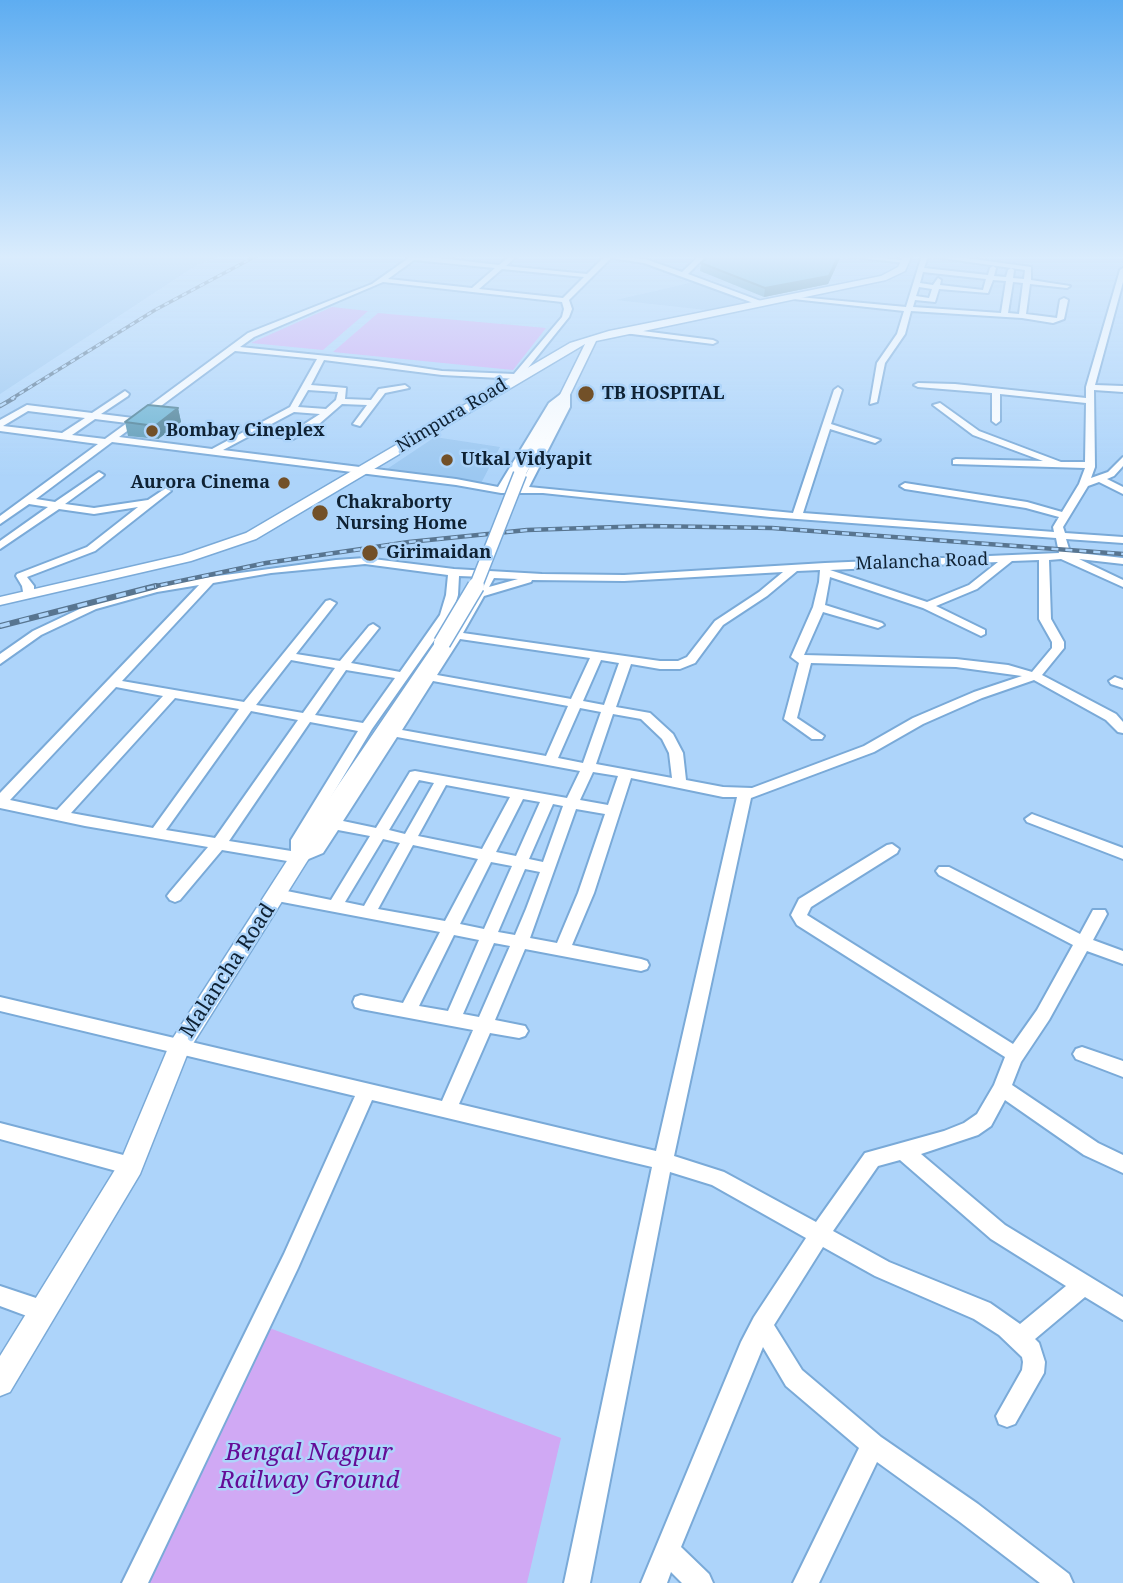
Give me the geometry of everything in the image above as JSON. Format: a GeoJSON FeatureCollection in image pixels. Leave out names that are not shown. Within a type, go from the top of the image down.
{"type":"FeatureCollection","features":[{"type":"Feature","properties":{"kind":"main road","name":"Nimpura Road"},"geometry":{"type":"LineString","coordinates":[[0,601],[211,551],[282,520],[573,345],[637,329]]}},
{"type":"Feature","properties":{"kind":"main road","name":"Malancha Road"},"geometry":{"type":"LineString","coordinates":[[0,1382],[131,1166],[179,1047],[299,858],[449,639],[471,597],[520,474],[566,393],[593,338]]}},
{"type":"Feature","properties":{"kind":"main road"},"geometry":{"type":"LineString","coordinates":[[550,358],[578,369]]}},
{"type":"Feature","properties":{"kind":"street"},"geometry":{"type":"LineString","coordinates":[[0,521],[231,348],[266,329]]}},
{"type":"Feature","properties":{"kind":"street"},"geometry":{"type":"LineString","coordinates":[[231,348],[442,373],[516,377],[555,329]]}},
{"type":"Feature","properties":{"kind":"street"},"geometry":{"type":"LineString","coordinates":[[873,402],[883,359],[903,329]]}},
{"type":"Feature","properties":{"kind":"street"},"geometry":{"type":"LineString","coordinates":[[1110,329],[1090,387],[1090,465],[1084,484],[1058,527],[1058,535],[1064,555],[1123,584]]}},
{"type":"Feature","properties":{"kind":"street"},"geometry":{"type":"LineString","coordinates":[[627,331],[713,342]]}},
{"type":"Feature","properties":{"kind":"street"},"geometry":{"type":"LineString","coordinates":[[211,453],[292,409],[322,357]]}},
{"type":"Feature","properties":{"kind":"street"},"geometry":{"type":"LineString","coordinates":[[918,385],[996,390],[1090,401]]}},
{"type":"Feature","properties":{"kind":"street"},"geometry":{"type":"LineString","coordinates":[[254,430],[288,438],[311,426],[340,401],[342,389],[306,387]]}},
{"type":"Feature","properties":{"kind":"street"},"geometry":{"type":"LineString","coordinates":[[1090,387],[1123,390]]}},
{"type":"Feature","properties":{"kind":"street"},"geometry":{"type":"LineString","coordinates":[[357,424],[382,391],[405,388]]}},
{"type":"Feature","properties":{"kind":"street"},"geometry":{"type":"LineString","coordinates":[[797,516],[838,390]]}},
{"type":"Feature","properties":{"kind":"street"},"geometry":{"type":"LineString","coordinates":[[996,390],[996,421]]}},
{"type":"Feature","properties":{"kind":"street"},"geometry":{"type":"LineString","coordinates":[[523,489],[566,407],[566,393]]}},
{"type":"Feature","properties":{"kind":"street"},"geometry":{"type":"LineString","coordinates":[[501,490],[552,405],[566,393]]}},
{"type":"Feature","properties":{"kind":"street"},"geometry":{"type":"LineString","coordinates":[[63,437],[125,394]]}},
{"type":"Feature","properties":{"kind":"street"},"geometry":{"type":"LineString","coordinates":[[340,401],[373,402]]}},
{"type":"Feature","properties":{"kind":"street"},"geometry":{"type":"LineString","coordinates":[[937,405],[976,433],[1062,465]]}},
{"type":"Feature","properties":{"kind":"street"},"geometry":{"type":"LineString","coordinates":[[0,426],[27,408],[134,421]]}},
{"type":"Feature","properties":{"kind":"street"},"geometry":{"type":"LineString","coordinates":[[292,409],[328,412]]}},
{"type":"Feature","properties":{"kind":"street"},"geometry":{"type":"LineString","coordinates":[[36,417],[46,410]]}},
{"type":"Feature","properties":{"kind":"street"},"geometry":{"type":"LineString","coordinates":[[16,431],[26,424]]}},
{"type":"Feature","properties":{"kind":"street"},"geometry":{"type":"LineString","coordinates":[[826,425],[874,440]]}},
{"type":"Feature","properties":{"kind":"street"},"geometry":{"type":"LineString","coordinates":[[0,426],[16,431],[363,470],[501,490],[523,489],[797,516],[1123,540]]}},
{"type":"Feature","properties":{"kind":"street"},"geometry":{"type":"LineString","coordinates":[[1084,484],[1111,474],[1123,460]]}},
{"type":"Feature","properties":{"kind":"street"},"geometry":{"type":"LineString","coordinates":[[956,462],[1090,465]]}},
{"type":"Feature","properties":{"kind":"street"},"geometry":{"type":"LineString","coordinates":[[0,545],[99,474]]}},
{"type":"Feature","properties":{"kind":"street"},"geometry":{"type":"LineString","coordinates":[[1101,479],[1123,491]]}},
{"type":"Feature","properties":{"kind":"street"},"geometry":{"type":"LineString","coordinates":[[905,486],[1027,505],[1065,516]]}},
{"type":"Feature","properties":{"kind":"street"},"geometry":{"type":"LineString","coordinates":[[28,595],[28,586],[21,576],[91,549],[166,491]]}},
{"type":"Feature","properties":{"kind":"street"},"geometry":{"type":"LineString","coordinates":[[27,501],[103,511],[152,502]]}},
{"type":"Feature","properties":{"kind":"street","name":"Malancha Road"},"geometry":{"type":"LineString","coordinates":[[0,660],[37,633],[92,607],[157,589],[271,570],[365,561],[454,572],[624,578],[1064,555],[1123,561]]}},
{"type":"Feature","properties":{"kind":"street"},"geometry":{"type":"LineString","coordinates":[[392,732],[745,795],[869,748],[918,721],[978,695],[1035,676],[1058,648],[1058,642],[1045,619],[1044,556]]}},
{"type":"Feature","properties":{"kind":"street"},"geometry":{"type":"LineString","coordinates":[[927,606],[973,587],[1010,558]]}},
{"type":"Feature","properties":{"kind":"street"},"geometry":{"type":"LineString","coordinates":[[449,639],[674,666],[687,663],[719,623],[763,594],[794,568]]}},
{"type":"Feature","properties":{"kind":"street"},"geometry":{"type":"LineString","coordinates":[[981,632],[927,606],[825,569],[819,607],[797,657],[805,661],[956,663],[1008,669],[1035,676],[1111,717],[1123,729]]}},
{"type":"Feature","properties":{"kind":"street"},"geometry":{"type":"LineString","coordinates":[[299,858],[298,840],[366,728],[446,615],[452,595],[454,572]]}},
{"type":"Feature","properties":{"kind":"street"},"geometry":{"type":"LineString","coordinates":[[0,802],[156,834],[299,858],[318,849],[429,677],[449,639],[491,574]]}},
{"type":"Feature","properties":{"kind":"street"},"geometry":{"type":"LineString","coordinates":[[481,593],[542,577]]}},
{"type":"Feature","properties":{"kind":"street"},"geometry":{"type":"LineString","coordinates":[[0,802],[209,580]]}},
{"type":"Feature","properties":{"kind":"street"},"geometry":{"type":"LineString","coordinates":[[156,834],[248,706],[330,603]]}},
{"type":"Feature","properties":{"kind":"street"},"geometry":{"type":"LineString","coordinates":[[819,607],[878,625]]}},
{"type":"Feature","properties":{"kind":"street"},"geometry":{"type":"LineString","coordinates":[[175,896],[218,845],[343,666],[373,628]]}},
{"type":"Feature","properties":{"kind":"street"},"geometry":{"type":"LineString","coordinates":[[288,656],[402,676]]}},
{"type":"Feature","properties":{"kind":"street"},"geometry":{"type":"LineString","coordinates":[[550,761],[597,656]]}},
{"type":"Feature","properties":{"kind":"street"},"geometry":{"type":"LineString","coordinates":[[448,1109],[520,942],[571,803],[588,768],[626,660]]}},
{"type":"Feature","properties":{"kind":"street"},"geometry":{"type":"LineString","coordinates":[[805,661],[790,719],[817,736]]}},
{"type":"Feature","properties":{"kind":"street"},"geometry":{"type":"LineString","coordinates":[[429,677],[635,713],[655,723],[668,737],[676,753],[680,784]]}},
{"type":"Feature","properties":{"kind":"street"},"geometry":{"type":"LineString","coordinates":[[113,682],[366,728]]}},
{"type":"Feature","properties":{"kind":"street"},"geometry":{"type":"LineString","coordinates":[[60,816],[172,693]]}},
{"type":"Feature","properties":{"kind":"street"},"geometry":{"type":"LineString","coordinates":[[562,949],[615,811],[626,773]]}},
{"type":"Feature","properties":{"kind":"street"},"geometry":{"type":"LineString","coordinates":[[335,906],[415,775],[615,811]]}},
{"type":"Feature","properties":{"kind":"street"},"geometry":{"type":"LineString","coordinates":[[368,913],[442,780]]}},
{"type":"Feature","properties":{"kind":"street"},"geometry":{"type":"LineString","coordinates":[[408,1010],[518,794]]}},
{"type":"Feature","properties":{"kind":"street"},"geometry":{"type":"LineString","coordinates":[[577,1583],[663,1161],[745,795]]}},
{"type":"Feature","properties":{"kind":"street"},"geometry":{"type":"LineString","coordinates":[[453,1018],[548,799]]}},
{"type":"Feature","properties":{"kind":"street"},"geometry":{"type":"LineString","coordinates":[[1032,819],[1123,855]]}},
{"type":"Feature","properties":{"kind":"street"},"geometry":{"type":"LineString","coordinates":[[334,824],[548,869]]}},
{"type":"Feature","properties":{"kind":"street"},"geometry":{"type":"LineString","coordinates":[[892,849],[805,903],[799,915],[803,921],[1016,1055]]}},
{"type":"Feature","properties":{"kind":"street"},"geometry":{"type":"LineString","coordinates":[[944,872],[1083,943],[1123,958]]}},
{"type":"Feature","properties":{"kind":"street"},"geometry":{"type":"LineString","coordinates":[[277,895],[641,965]]}},
{"type":"Feature","properties":{"kind":"street"},"geometry":{"type":"LineString","coordinates":[[654,1583],[725,1406],[762,1325],[820,1233],[872,1159],[971,1129],[984,1120],[1016,1055],[1043,1015],[1099,914]]}},
{"type":"Feature","properties":{"kind":"street"},"geometry":{"type":"LineString","coordinates":[[361,1002],[519,1031]]}},
{"type":"Feature","properties":{"kind":"street"},"geometry":{"type":"LineString","coordinates":[[2,1007],[448,1109],[663,1161],[717,1178],[882,1269],[982,1311],[1007,1327],[1031,1352],[1034,1362],[1033,1373],[1007,1416]]}},
{"type":"Feature","properties":{"kind":"street"},"geometry":{"type":"LineString","coordinates":[[1082,1054],[1123,1069]]}},
{"type":"Feature","properties":{"kind":"street"},"geometry":{"type":"LineString","coordinates":[[1002,1088],[1091,1149],[1123,1164]]}},
{"type":"Feature","properties":{"kind":"street"},"geometry":{"type":"LineString","coordinates":[[135,1583],[291,1261],[367,1090]]}},
{"type":"Feature","properties":{"kind":"street"},"geometry":{"type":"LineString","coordinates":[[0,1131],[131,1166]]}},
{"type":"Feature","properties":{"kind":"street"},"geometry":{"type":"LineString","coordinates":[[902,1150],[998,1232],[1123,1309]]}},
{"type":"Feature","properties":{"kind":"street"},"geometry":{"type":"LineString","coordinates":[[1020,1338],[1083,1285]]}},
{"type":"Feature","properties":{"kind":"street"},"geometry":{"type":"LineString","coordinates":[[0,1296],[43,1311]]}},
{"type":"Feature","properties":{"kind":"street"},"geometry":{"type":"LineString","coordinates":[[762,1325],[794,1378],[873,1446],[970,1513],[1060,1583]]}},
{"type":"Feature","properties":{"kind":"street"},"geometry":{"type":"LineString","coordinates":[[807,1583],[873,1446]]}},
{"type":"Feature","properties":{"kind":"street"},"geometry":{"type":"LineString","coordinates":[[668,1552],[700,1583]]}},
{"type":"Feature","properties":{"kind":"shaded area"},"geometry":{"type":"Polygon","coordinates":[[[0,329],[99,329],[0,394],[0,329]]]}},
{"type":"Feature","properties":{"kind":"shaded area","name":"Utkal Vidyapit"},"geometry":{"type":"Polygon","coordinates":[[[435,437],[500,447],[478,489],[381,473],[435,437]]]}},
{"type":"Feature","properties":{"kind":"green space"},"geometry":{"type":"Polygon","coordinates":[[[283,329],[347,329],[323,350],[251,343],[283,329]]]}},
{"type":"Feature","properties":{"kind":"green space"},"geometry":{"type":"Polygon","coordinates":[[[360,329],[545,329],[513,370],[333,352],[360,329]]]}},
{"type":"Feature","properties":{"kind":"green space","name":"Bengal Nagpur Railway Ground"},"geometry":{"type":"Polygon","coordinates":[[[251,1321],[561,1438],[527,1583],[120,1583],[251,1321]]]}},
{"type":"Feature","properties":{"kind":"building"},"geometry":{"type":"Polygon","coordinates":[[[148,405],[178,408],[155,426],[125,422],[148,405]]]}},
{"type":"Feature","properties":{"kind":"railway"},"geometry":{"type":"LineString","coordinates":[[11,399],[124,329]]}},
{"type":"Feature","properties":{"kind":"railway"},"geometry":{"type":"LineString","coordinates":[[0,406],[14,398]]}},
{"type":"Feature","properties":{"kind":"railway"},"geometry":{"type":"LineString","coordinates":[[154,587],[266,563],[409,542],[527,530],[648,526],[772,528],[1123,554]]}},
{"type":"Feature","properties":{"kind":"railway"},"geometry":{"type":"LineString","coordinates":[[0,626],[154,587]]}},
{"type":"Feature","properties":{"kind":"railway"},"geometry":{"type":"LineString","coordinates":[[147,588],[154,587]]}},
{"type":"Feature","properties":{"kind":"place","name":"TB HOSPITAL"},"geometry":{"type":"Point","coordinates":[586,394]}},
{"type":"Feature","properties":{"kind":"place","name":"Bombay Cineplex"},"geometry":{"type":"Point","coordinates":[152,431]}},
{"type":"Feature","properties":{"kind":"place","name":"Utkal Vidyapit"},"geometry":{"type":"Point","coordinates":[447,460]}},
{"type":"Feature","properties":{"kind":"place","name":"Aurora Cinema"},"geometry":{"type":"Point","coordinates":[284,483]}},
{"type":"Feature","properties":{"kind":"place","name":"Chakraborty Nursing Home"},"geometry":{"type":"Point","coordinates":[320,513]}},
{"type":"Feature","properties":{"kind":"place","name":"Girimaidan"},"geometry":{"type":"Point","coordinates":[370,553]}}]}
